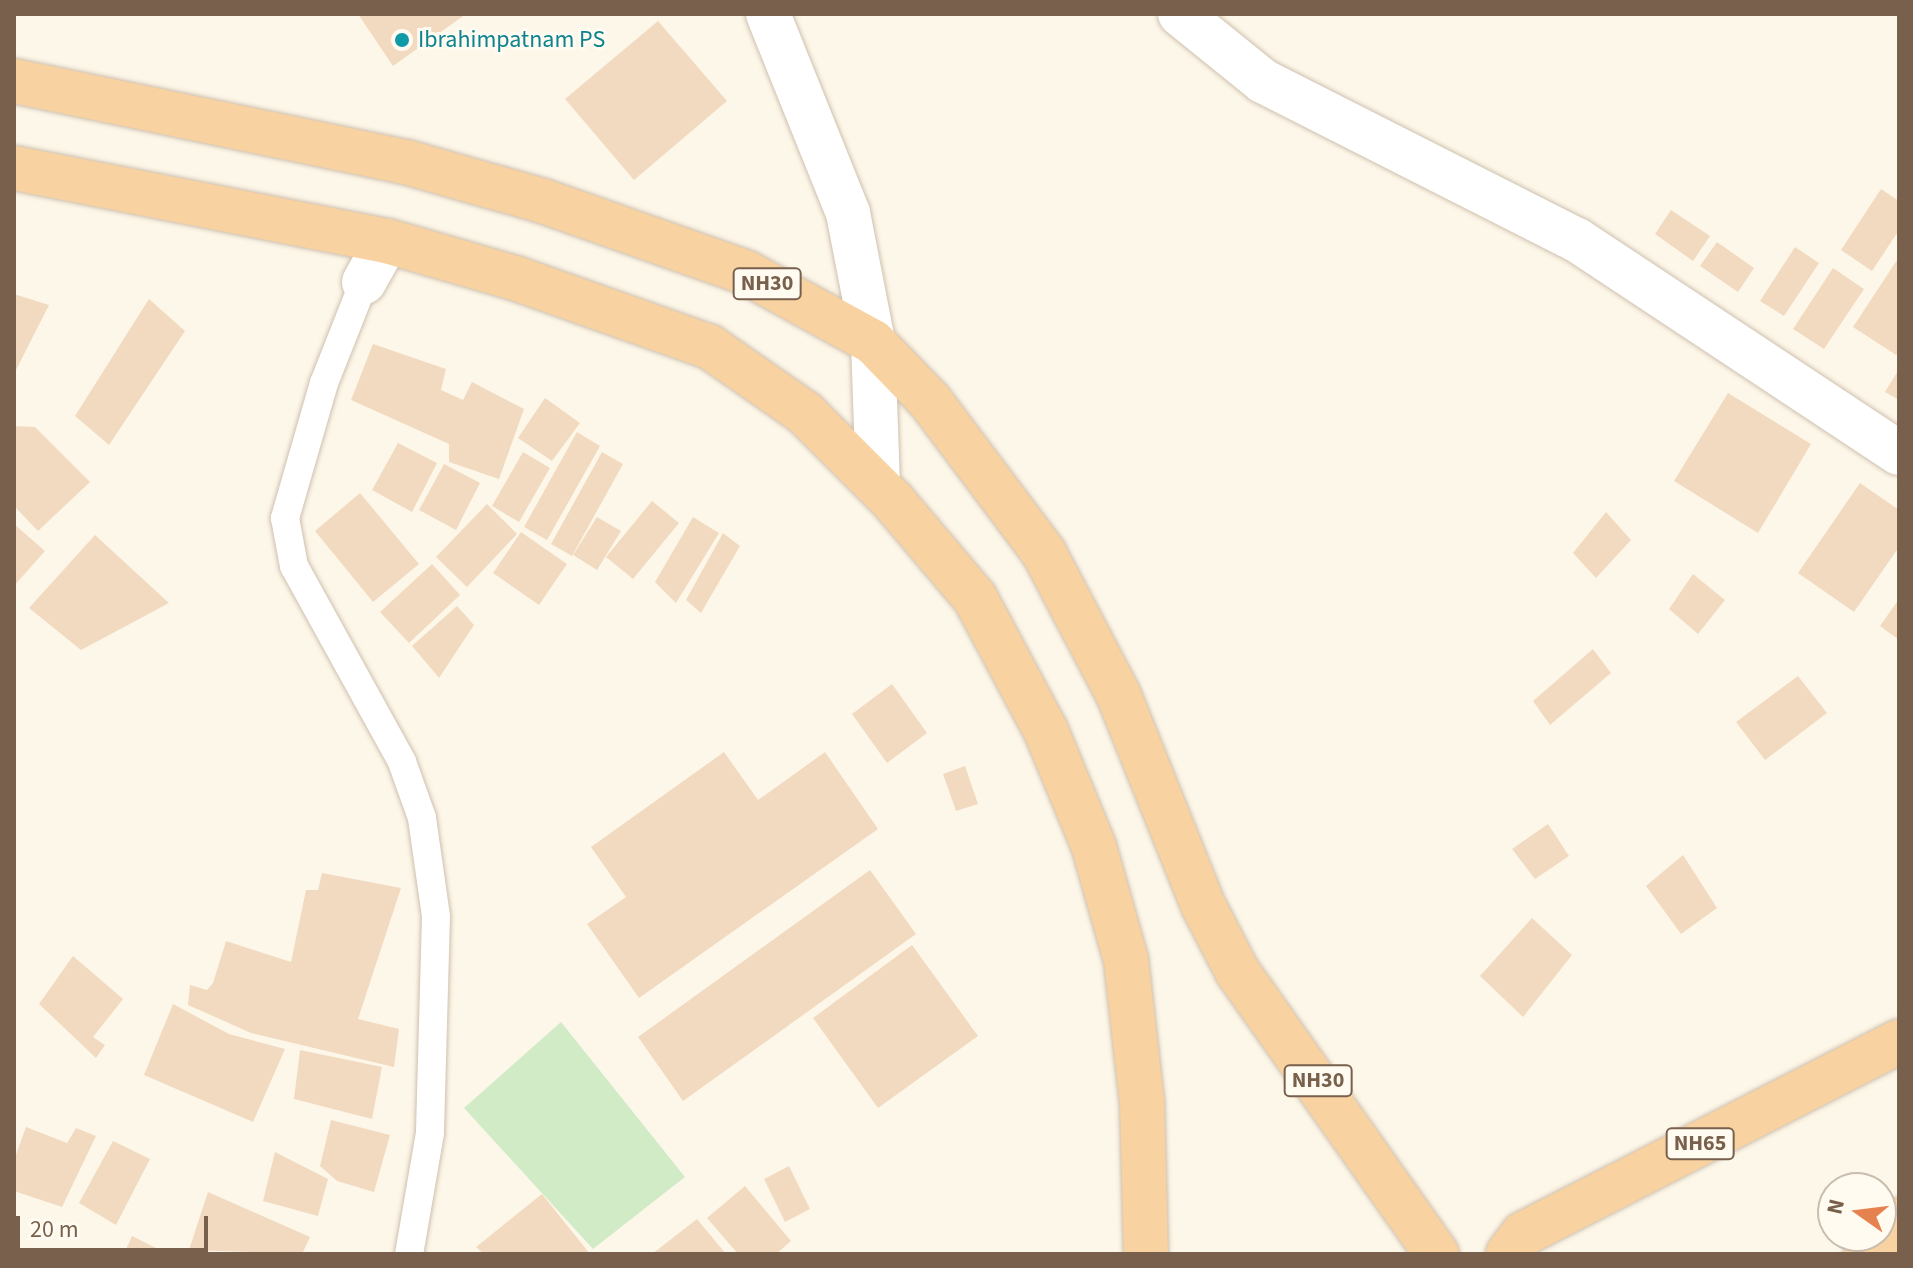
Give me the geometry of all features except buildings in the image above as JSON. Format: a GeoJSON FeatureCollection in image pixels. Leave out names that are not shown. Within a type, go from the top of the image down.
{"type":"FeatureCollection","features":[{"type":"Feature","properties":{"kind":"highway","name":"NH30"},"geometry":{"type":"LineString","coordinates":[[14,81],[406,162],[543,201],[747,273],[873,342],[930,401],[1044,553],[1119,696],[1204,907],[1237,971],[1437,1254]]}},
{"type":"Feature","properties":{"kind":"highway"},"geometry":{"type":"LineString","coordinates":[[14,168],[387,241],[518,279],[710,347],[805,413],[878,485],[975,598],[1046,731],[1094,847],[1126,960],[1142,1102],[1146,1254]]}},
{"type":"Feature","properties":{"kind":"highway","name":"NH65"},"geometry":{"type":"LineString","coordinates":[[1508,1254],[1523,1234],[1899,1042]]}},
{"type":"Feature","properties":{"kind":"highway"},"geometry":{"type":"LineString","coordinates":[[1866,1254],[1899,1220]]}},
{"type":"Feature","properties":{"kind":"street"},"geometry":{"type":"LineString","coordinates":[[768,14],[848,213],[873,342],[878,485]]}},
{"type":"Feature","properties":{"kind":"street"},"geometry":{"type":"LineString","coordinates":[[1180,14],[1263,81],[1577,240],[1899,453]]}},
{"type":"Feature","properties":{"kind":"street"},"geometry":{"type":"LineString","coordinates":[[364,282],[387,241]]}},
{"type":"Feature","properties":{"kind":"lane"},"geometry":{"type":"LineString","coordinates":[[364,282],[324,383],[285,518],[294,566],[402,762],[422,818],[436,916],[431,1118],[409,1254]]}},
{"type":"Feature","properties":{"kind":"green space"},"geometry":{"type":"Polygon","coordinates":[[[561,1022],[685,1177],[593,1249],[464,1108],[561,1022]]]}},
{"type":"Feature","properties":{"kind":"place","name":"Ibrahimpatnam PS"},"geometry":{"type":"Point","coordinates":[402,40]}}]}
